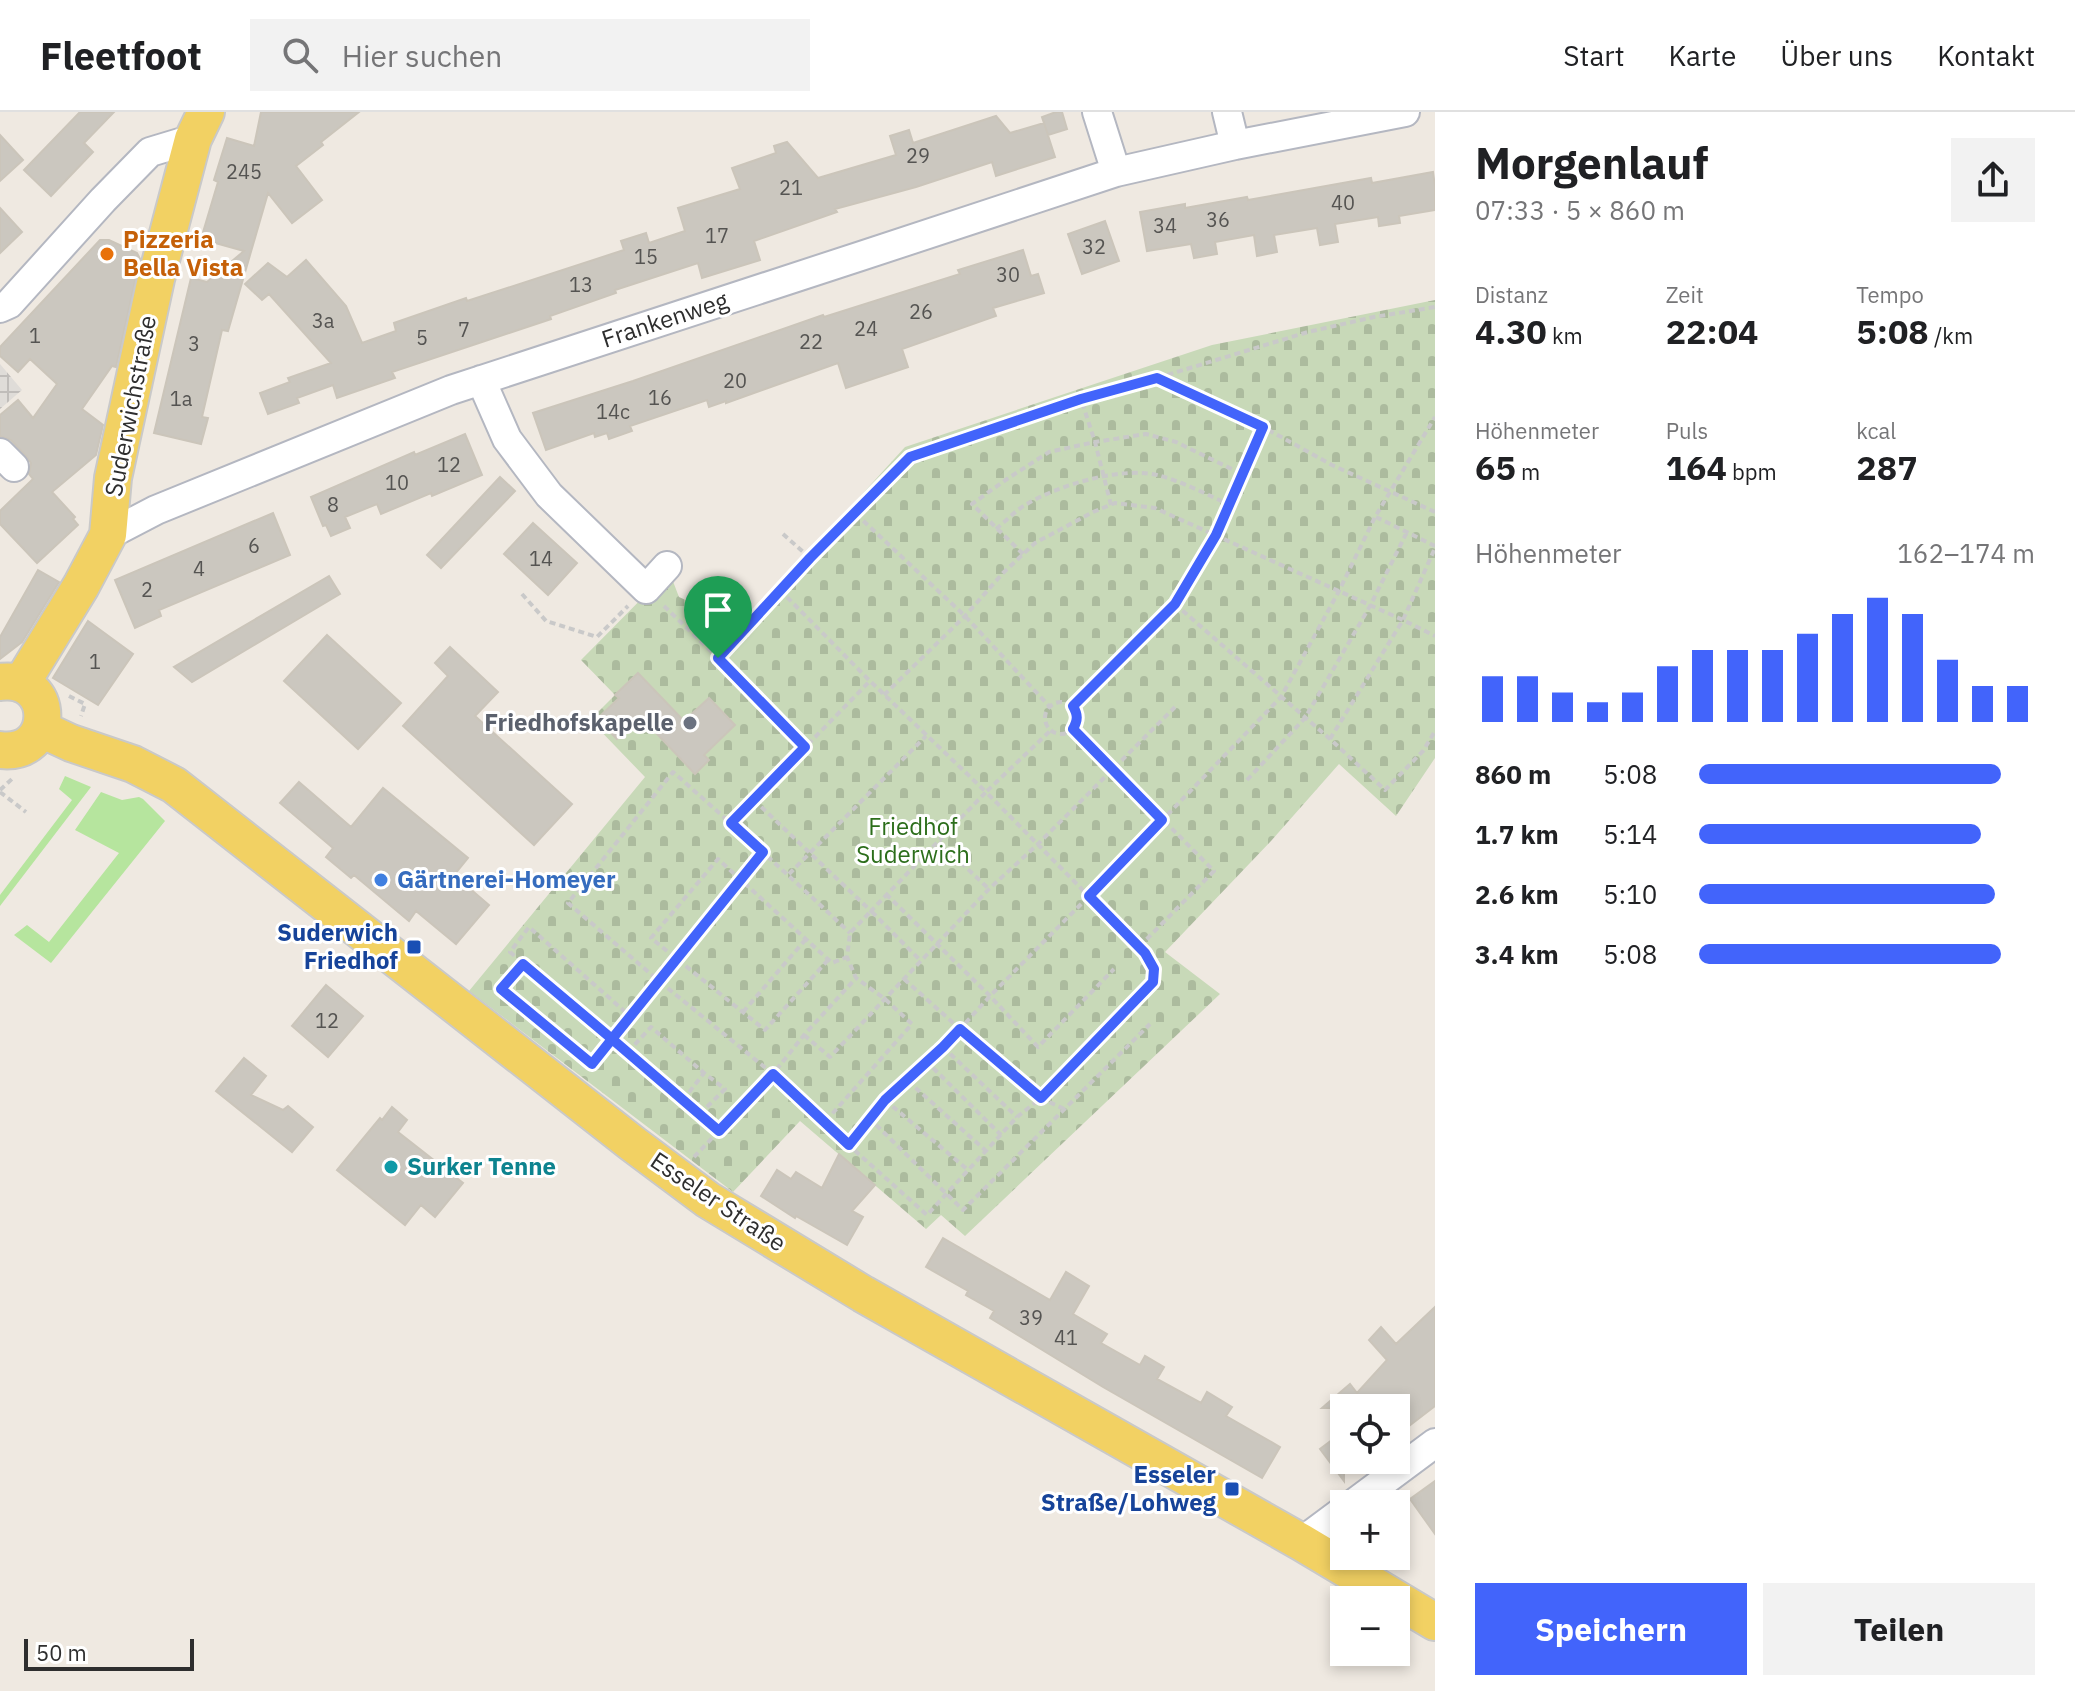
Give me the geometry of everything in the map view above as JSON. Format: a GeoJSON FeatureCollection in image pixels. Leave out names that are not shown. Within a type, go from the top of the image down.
{"type":"FeatureCollection","features":[{"type":"Feature","properties":{"kind":"main road","name":"Suderwichstraße"},"geometry":{"type":"LineString","coordinates":[[11,683],[81,586],[108,535],[113,478],[156,279],[200,125]]}},
{"type":"Feature","properties":{"kind":"main road"},"geometry":{"type":"LineString","coordinates":[[0,750],[9,751],[28,744],[41,729],[43,715],[33,691],[11,683]]}},
{"type":"Feature","properties":{"kind":"main road","name":"Esseler Straße"},"geometry":{"type":"LineString","coordinates":[[41,729],[71,743],[133,764],[174,785],[708,1200],[863,1294],[1301,1542],[1435,1622]]}},
{"type":"Feature","properties":{"kind":"street"},"geometry":{"type":"LineString","coordinates":[[1097,112],[1116,172]]}},
{"type":"Feature","properties":{"kind":"street"},"geometry":{"type":"LineString","coordinates":[[1227,112],[1235,145]]}},
{"type":"Feature","properties":{"kind":"street","name":"Frankenweg"},"geometry":{"type":"LineString","coordinates":[[108,535],[156,510],[481,380],[1116,172],[1341,118],[1405,112]]}},
{"type":"Feature","properties":{"kind":"street"},"geometry":{"type":"LineString","coordinates":[[0,308],[9,304],[150,152],[200,125]]}},
{"type":"Feature","properties":{"kind":"street"},"geometry":{"type":"LineString","coordinates":[[481,380],[507,439],[549,495],[646,589],[667,566]]}},
{"type":"Feature","properties":{"kind":"street"},"geometry":{"type":"LineString","coordinates":[[1372,1490],[1435,1443]]}},
{"type":"Feature","properties":{"kind":"street"},"geometry":{"type":"LineString","coordinates":[[1301,1542],[1330,1520]]}},
{"type":"Feature","properties":{"kind":"path"},"geometry":{"type":"LineString","coordinates":[[718,658],[810,558],[910,457],[1081,399],[1308,332],[1435,307]]}},
{"type":"Feature","properties":{"kind":"path"},"geometry":{"type":"LineString","coordinates":[[1157,378],[1435,512]]}},
{"type":"Feature","properties":{"kind":"path"},"geometry":{"type":"LineString","coordinates":[[1081,399],[1111,505]]}},
{"type":"Feature","properties":{"kind":"path"},"geometry":{"type":"LineString","coordinates":[[849,1145],[885,1100],[943,1047],[1281,697],[1375,517],[1435,417]]}},
{"type":"Feature","properties":{"kind":"path"},"geometry":{"type":"LineString","coordinates":[[1073,706],[1175,604],[1216,535],[1263,427]]}},
{"type":"Feature","properties":{"kind":"path"},"geometry":{"type":"LineString","coordinates":[[1023,554],[972,504],[1049,452],[1146,434],[1176,442],[1242,474]]}},
{"type":"Feature","properties":{"kind":"path"},"geometry":{"type":"LineString","coordinates":[[996,529],[1023,506],[1053,492],[1103,476],[1140,472],[1188,486],[1230,505]]}},
{"type":"Feature","properties":{"kind":"path"},"geometry":{"type":"LineString","coordinates":[[884,695],[1035,543],[1115,503],[1155,508],[1435,636]]}},
{"type":"Feature","properties":{"kind":"path"},"geometry":{"type":"LineString","coordinates":[[856,514],[965,616],[1050,707]]}},
{"type":"Feature","properties":{"kind":"path"},"geometry":{"type":"LineString","coordinates":[[1330,739],[1403,620],[1435,547],[1375,517]]}},
{"type":"Feature","properties":{"kind":"path"},"geometry":{"type":"LineString","coordinates":[[1247,780],[1305,718],[1370,606],[1407,532]]}},
{"type":"Feature","properties":{"kind":"path"},"geometry":{"type":"LineString","coordinates":[[783,534],[810,558]]}},
{"type":"Feature","properties":{"kind":"path"},"geometry":{"type":"LineString","coordinates":[[522,594],[546,621],[597,637],[646,589],[805,747]]}},
{"type":"Feature","properties":{"kind":"path"},"geometry":{"type":"LineString","coordinates":[[780,590],[1139,947],[1154,969],[1153,982],[1041,1098],[1017,1117],[927,1215],[773,1074],[568,903],[673,772],[789,874],[850,933]]}},
{"type":"Feature","properties":{"kind":"path"},"geometry":{"type":"LineString","coordinates":[[1175,604],[1385,790],[1423,751],[1435,731]]}},
{"type":"Feature","properties":{"kind":"path"},"geometry":{"type":"LineString","coordinates":[[731,823],[870,681]]}},
{"type":"Feature","properties":{"kind":"path"},"geometry":{"type":"LineString","coordinates":[[1057,702],[1073,706],[1077,714],[1073,729],[1062,734],[1051,730],[1046,723],[1050,707],[1057,702]]}},
{"type":"Feature","properties":{"kind":"path"},"geometry":{"type":"LineString","coordinates":[[804,1035],[830,1057],[989,889],[1175,707]]}},
{"type":"Feature","properties":{"kind":"path"},"geometry":{"type":"LineString","coordinates":[[1073,729],[1214,871],[1139,947]]}},
{"type":"Feature","properties":{"kind":"path"},"geometry":{"type":"LineString","coordinates":[[824,1123],[912,1024],[856,978],[847,957],[850,933],[986,792],[1051,730]]}},
{"type":"Feature","properties":{"kind":"path"},"geometry":{"type":"LineString","coordinates":[[789,874],[926,736]]}},
{"type":"Feature","properties":{"kind":"path"},"geometry":{"type":"LineString","coordinates":[[0,792],[26,812]]}},
{"type":"Feature","properties":{"kind":"path"},"geometry":{"type":"LineString","coordinates":[[754,800],[921,961]]}},
{"type":"Feature","properties":{"kind":"path"},"geometry":{"type":"LineString","coordinates":[[939,842],[989,889]]}},
{"type":"Feature","properties":{"kind":"path"},"geometry":{"type":"LineString","coordinates":[[523,964],[501,989],[592,1064],[763,852]]}},
{"type":"Feature","properties":{"kind":"path"},"geometry":{"type":"LineString","coordinates":[[828,960],[765,1030],[651,938],[718,859],[828,960],[832,963],[847,957]]}},
{"type":"Feature","properties":{"kind":"path"},"geometry":{"type":"LineString","coordinates":[[886,894],[1038,1047],[1114,969]]}},
{"type":"Feature","properties":{"kind":"path"},"geometry":{"type":"LineString","coordinates":[[631,1017],[529,927],[510,952],[719,1131]]}},
{"type":"Feature","properties":{"kind":"path"},"geometry":{"type":"LineString","coordinates":[[743,1012],[806,939]]}},
{"type":"Feature","properties":{"kind":"path"},"geometry":{"type":"LineString","coordinates":[[678,1178],[856,978]]}},
{"type":"Feature","properties":{"kind":"path"},"geometry":{"type":"LineString","coordinates":[[904,979],[1041,1098],[1064,1109]]}},
{"type":"Feature","properties":{"kind":"path"},"geometry":{"type":"LineString","coordinates":[[869,1118],[963,1210],[1150,1024]]}},
{"type":"Feature","properties":{"kind":"path"},"geometry":{"type":"LineString","coordinates":[[628,1052],[651,1027],[725,1089],[700,1114]]}},
{"type":"Feature","properties":{"kind":"path"},"geometry":{"type":"LineString","coordinates":[[943,1047],[1017,1117]]}},
{"type":"Feature","properties":{"kind":"path"},"geometry":{"type":"LineString","coordinates":[[926,1061],[1001,1135]]}},
{"type":"Feature","properties":{"kind":"path"},"geometry":{"type":"LineString","coordinates":[[683,1100],[704,1073]]}},
{"type":"Feature","properties":{"kind":"path"},"geometry":{"type":"LineString","coordinates":[[907,1080],[986,1151]]}},
{"type":"Feature","properties":{"kind":"path"},"geometry":{"type":"LineString","coordinates":[[885,1100],[968,1170]]}},
{"type":"Feature","properties":{"kind":"green space","name":"Friedhof Suderwich"},"geometry":{"type":"Polygon","coordinates":[[[1435,300],[1435,758],[1396,816],[1339,764],[1165,952],[1220,994],[965,1236],[941,1215],[926,1229],[800,1121],[733,1192],[469,991],[645,777],[590,720],[615,695],[581,660],[669,571],[679,597],[699,606],[753,614],[905,447],[1212,345],[1435,300]]]}},
{"type":"Feature","properties":{"kind":"green space"},"geometry":{"type":"Polygon","coordinates":[[[65,776],[91,787],[0,906],[0,895],[72,800],[59,789],[65,776]]]}},
{"type":"Feature","properties":{"kind":"green space"},"geometry":{"type":"Polygon","coordinates":[[[101,792],[122,800],[139,797],[165,821],[51,963],[14,935],[27,925],[49,942],[119,853],[75,830],[101,792]]]}},
{"type":"Feature","properties":{"kind":"shaded area"},"geometry":{"type":"Polygon","coordinates":[[[0,364],[22,390],[0,409],[0,364]]]}},
{"type":"Feature","properties":{"kind":"building"},"geometry":{"type":"Polygon","coordinates":[[[80,112],[114,112],[84,143],[93,152],[51,196],[24,170],[80,112]]]}},
{"type":"Feature","properties":{"kind":"building"},"geometry":{"type":"Polygon","coordinates":[[[261,112],[359,112],[296,166],[322,200],[292,223],[268,193],[228,331],[222,330],[202,417],[208,418],[201,444],[154,433],[191,278],[207,282],[244,251],[201,239],[227,138],[254,146],[261,112]]]}},
{"type":"Feature","properties":{"kind":"building"},"geometry":{"type":"Polygon","coordinates":[[[1062,112],[1067,129],[1048,135],[1042,117],[1062,112]]]}},
{"type":"Feature","properties":{"kind":"building"},"geometry":{"type":"Polygon","coordinates":[[[996,116],[1010,133],[1044,123],[1055,157],[996,176],[992,162],[835,209],[837,212],[754,241],[760,260],[702,278],[698,263],[615,290],[616,293],[550,316],[551,319],[392,372],[395,378],[337,398],[333,385],[297,398],[299,403],[268,414],[260,393],[290,382],[288,378],[331,363],[269,294],[262,300],[245,284],[268,263],[287,277],[306,260],[346,306],[362,343],[396,331],[394,323],[624,250],[621,241],[646,233],[649,243],[685,231],[678,208],[740,189],[732,168],[776,153],[774,146],[787,142],[818,178],[896,155],[890,136],[909,130],[913,143],[996,116]]]}},
{"type":"Feature","properties":{"kind":"building"},"geometry":{"type":"Polygon","coordinates":[[[0,135],[23,160],[0,181],[0,135]]]}},
{"type":"Feature","properties":{"kind":"building"},"geometry":{"type":"Polygon","coordinates":[[[1433,172],[1435,210],[1399,216],[1400,223],[1379,226],[1378,217],[1335,224],[1338,242],[1320,245],[1317,228],[1274,235],[1277,252],[1257,256],[1254,235],[1215,242],[1217,254],[1194,258],[1191,244],[1147,251],[1140,212],[1247,197],[1248,200],[1371,178],[1372,183],[1433,172]]]}},
{"type":"Feature","properties":{"kind":"building"},"geometry":{"type":"Polygon","coordinates":[[[0,208],[22,232],[0,253],[0,208]]]}},
{"type":"Feature","properties":{"kind":"building"},"geometry":{"type":"Polygon","coordinates":[[[1105,221],[1119,261],[1082,274],[1068,234],[1105,221]]]}},
{"type":"Feature","properties":{"kind":"building"},"geometry":{"type":"Polygon","coordinates":[[[100,240],[109,240],[137,253],[140,259],[116,367],[112,366],[82,409],[103,425],[96,455],[52,492],[75,517],[73,519],[78,525],[37,563],[0,524],[0,511],[33,479],[29,474],[31,463],[26,456],[11,440],[0,436],[0,415],[18,400],[33,418],[57,384],[30,359],[18,372],[0,356],[0,347],[100,240]]]}},
{"type":"Feature","properties":{"kind":"building"},"geometry":{"type":"Polygon","coordinates":[[[1023,250],[1031,276],[1038,274],[1044,293],[993,308],[996,316],[902,349],[908,367],[846,388],[838,363],[726,403],[709,407],[707,400],[630,426],[632,431],[609,439],[607,433],[595,437],[594,433],[546,450],[533,413],[823,315],[960,274],[958,270],[1023,250]]]}},
{"type":"Feature","properties":{"kind":"building"},"geometry":{"type":"Polygon","coordinates":[[[465,434],[482,475],[381,514],[377,504],[345,517],[350,528],[331,536],[326,525],[323,526],[311,497],[414,452],[415,455],[465,434]]]}},
{"type":"Feature","properties":{"kind":"building"},"geometry":{"type":"Polygon","coordinates":[[[500,477],[515,491],[441,568],[427,555],[500,477]]]}},
{"type":"Feature","properties":{"kind":"building"},"geometry":{"type":"Polygon","coordinates":[[[273,513],[290,555],[159,610],[161,616],[135,628],[115,580],[273,513]]]}},
{"type":"Feature","properties":{"kind":"building"},"geometry":{"type":"Polygon","coordinates":[[[533,523],[577,563],[548,595],[504,554],[533,523]]]}},
{"type":"Feature","properties":{"kind":"building"},"geometry":{"type":"Polygon","coordinates":[[[38,570],[59,582],[22,642],[0,659],[0,637],[38,570]]]}},
{"type":"Feature","properties":{"kind":"building"},"geometry":{"type":"Polygon","coordinates":[[[329,576],[340,594],[192,682],[174,667],[329,576]]]}},
{"type":"Feature","properties":{"kind":"building"},"geometry":{"type":"Polygon","coordinates":[[[88,621],[133,654],[98,705],[53,678],[88,621]]]}},
{"type":"Feature","properties":{"kind":"building"},"geometry":{"type":"Polygon","coordinates":[[[327,635],[401,703],[358,749],[284,681],[327,635]]]}},
{"type":"Feature","properties":{"kind":"building"},"geometry":{"type":"Polygon","coordinates":[[[450,647],[498,692],[475,716],[572,804],[534,845],[403,726],[448,676],[435,663],[450,647]]]}},
{"type":"Feature","properties":{"kind":"building","name":"Friedhofskapelle"},"geometry":{"type":"Polygon","coordinates":[[[638,673],[684,721],[709,698],[735,725],[704,755],[709,760],[695,774],[640,716],[617,739],[597,719],[619,698],[615,695],[638,673]]]}},
{"type":"Feature","properties":{"kind":"building"},"geometry":{"type":"Polygon","coordinates":[[[299,782],[351,827],[383,788],[468,858],[454,875],[489,905],[456,944],[416,911],[409,921],[354,875],[351,878],[326,857],[333,848],[280,803],[299,782]]]}},
{"type":"Feature","properties":{"kind":"building"},"geometry":{"type":"Polygon","coordinates":[[[326,985],[363,1016],[328,1057],[292,1026],[326,985]]]}},
{"type":"Feature","properties":{"kind":"building"},"geometry":{"type":"Polygon","coordinates":[[[244,1058],[266,1076],[251,1095],[283,1110],[288,1106],[313,1127],[292,1152],[216,1091],[244,1058]]]}},
{"type":"Feature","properties":{"kind":"building","name":"Surker Tenne"},"geometry":{"type":"Polygon","coordinates":[[[392,1107],[407,1120],[398,1132],[463,1183],[435,1217],[421,1205],[405,1225],[337,1170],[392,1107]]]}},
{"type":"Feature","properties":{"kind":"building"},"geometry":{"type":"Polygon","coordinates":[[[839,1154],[875,1185],[852,1211],[863,1217],[847,1245],[761,1196],[777,1170],[791,1179],[796,1172],[822,1188],[839,1154]]]}},
{"type":"Feature","properties":{"kind":"building"},"geometry":{"type":"Polygon","coordinates":[[[943,1238],[1050,1300],[1066,1272],[1089,1286],[1073,1314],[1107,1334],[1101,1343],[1140,1365],[1145,1356],[1164,1367],[1157,1379],[1201,1403],[1207,1392],[1232,1407],[1226,1416],[1280,1447],[1262,1478],[990,1318],[994,1311],[966,1295],[968,1291],[926,1267],[943,1238]]]}},
{"type":"Feature","properties":{"kind":"building"},"geometry":{"type":"Polygon","coordinates":[[[1435,1307],[1435,1406],[1410,1425],[1410,1394],[1338,1394],[1350,1384],[1357,1393],[1387,1360],[1369,1340],[1381,1327],[1396,1344],[1435,1307]]]}},
{"type":"Feature","properties":{"kind":"building"},"geometry":{"type":"Polygon","coordinates":[[[1330,1442],[1330,1462],[1320,1449],[1330,1442]]]}},
{"type":"Feature","properties":{"kind":"building"},"geometry":{"type":"Polygon","coordinates":[[[1435,1481],[1435,1534],[1410,1499],[1435,1481]]]}},
{"type":"Feature","properties":{"kind":"place","name":"Pizzeria Bella Vista"},"geometry":{"type":"Point","coordinates":[107,254]}},
{"type":"Feature","properties":{"kind":"place","name":"Friedhofskapelle"},"geometry":{"type":"Point","coordinates":[690,723]}},
{"type":"Feature","properties":{"kind":"place","name":"Gärtnerei-Homeyer"},"geometry":{"type":"Point","coordinates":[381,880]}},
{"type":"Feature","properties":{"kind":"place","name":"Suderwich Friedhof"},"geometry":{"type":"Point","coordinates":[414,947]}},
{"type":"Feature","properties":{"kind":"place","name":"Surker Tenne"},"geometry":{"type":"Point","coordinates":[391,1167]}},
{"type":"Feature","properties":{"kind":"place","name":"Esseler Straße/Lohweg"},"geometry":{"type":"Point","coordinates":[1232,1489]}},
{"type":"Feature","properties":{"kind":"route"},"geometry":{"type":"LineString","coordinates":[[718,658],[805,747],[731,823],[763,852],[612,1039],[523,964],[501,989],[592,1064],[612,1039],[719,1131],[773,1074],[849,1145],[885,1100],[960,1029],[1041,1098],[1153,982],[1154,969],[1145,953],[1089,896],[1162,820],[1073,729],[1077,722],[1073,706],[1175,604],[1216,535],[1263,427],[1157,378],[1081,399],[910,457],[810,558],[718,658]]}}]}
